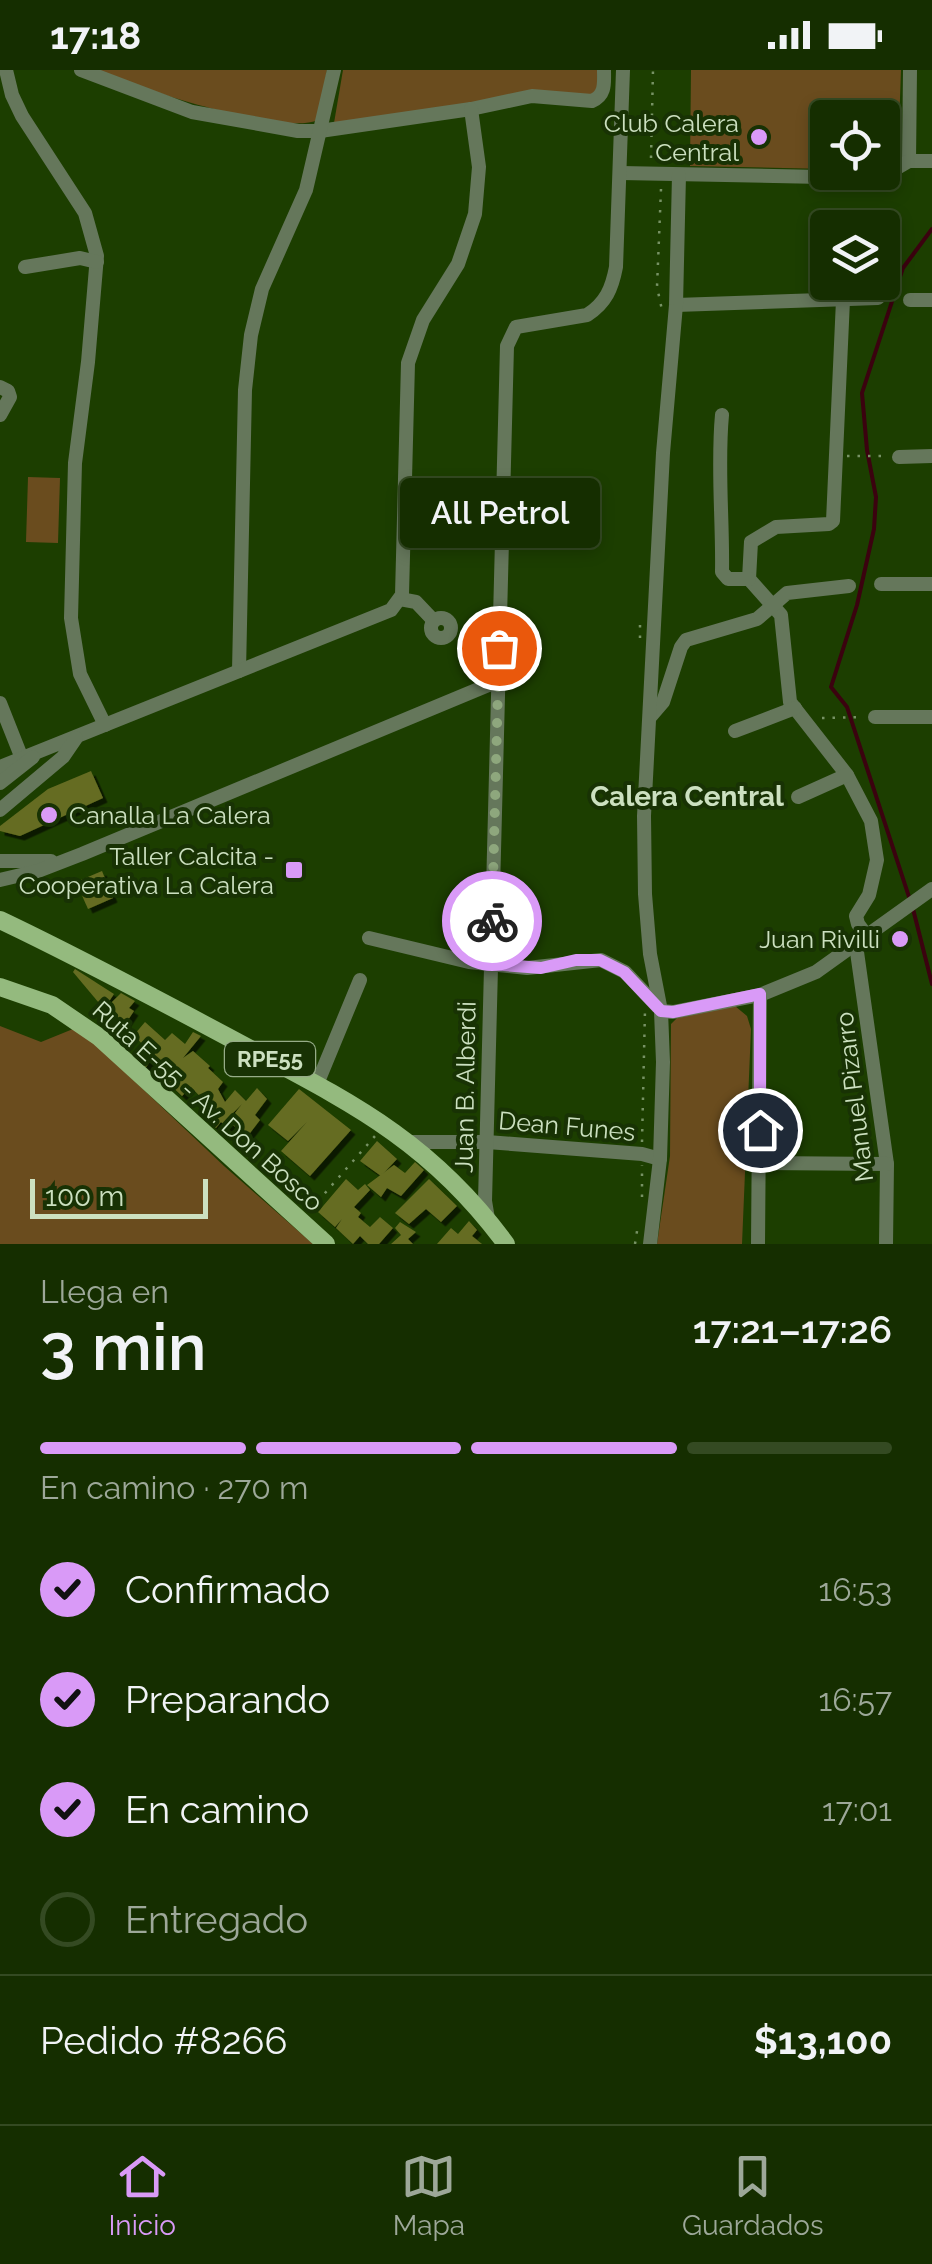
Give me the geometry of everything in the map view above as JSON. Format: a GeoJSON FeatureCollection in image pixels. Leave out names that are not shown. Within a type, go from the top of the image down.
{"type":"FeatureCollection","features":[{"type":"Feature","properties":{"kind":"main road","name":"RPE55"},"geometry":{"type":"LineString","coordinates":[[0,920],[316,1084],[385,1125],[458,1184],[506,1244]]}},
{"type":"Feature","properties":{"kind":"main road","name":"Ruta E-55 - Av. Don Bosco"},"geometry":{"type":"LineString","coordinates":[[0,987],[52,1006],[99,1037],[326,1244]]}},
{"type":"Feature","properties":{"kind":"street"},"geometry":{"type":"LineString","coordinates":[[6,70],[22,116],[85,213],[96,262],[75,463],[71,618],[80,674],[104,725]]}},
{"type":"Feature","properties":{"kind":"street"},"geometry":{"type":"LineString","coordinates":[[81,70],[192,112],[275,128],[320,131],[541,96],[592,100],[599,98],[604,88],[604,70]]}},
{"type":"Feature","properties":{"kind":"street"},"geometry":{"type":"LineString","coordinates":[[239,671],[245,390],[251,335],[262,289],[301,205],[334,70]]}},
{"type":"Feature","properties":{"kind":"street","name":"Juan B. Alberdi"},"geometry":{"type":"LineString","coordinates":[[488,1220],[485,1201],[508,338],[524,323],[577,318],[604,301],[616,267],[623,70]]}},
{"type":"Feature","properties":{"kind":"street"},"geometry":{"type":"LineString","coordinates":[[909,162],[910,70]]}},
{"type":"Feature","properties":{"kind":"street"},"geometry":{"type":"LineString","coordinates":[[0,767],[391,610],[400,600],[408,363],[423,320],[458,264],[475,214],[479,166],[472,109]]}},
{"type":"Feature","properties":{"kind":"street"},"geometry":{"type":"LineString","coordinates":[[621,173],[870,178],[909,162],[932,162]]}},
{"type":"Feature","properties":{"kind":"street"},"geometry":{"type":"LineString","coordinates":[[650,1244],[660,1159],[664,1062],[645,894],[644,816],[676,306],[679,176]]}},
{"type":"Feature","properties":{"kind":"street"},"geometry":{"type":"LineString","coordinates":[[25,267],[80,258],[96,262]]}},
{"type":"Feature","properties":{"kind":"street"},"geometry":{"type":"LineString","coordinates":[[676,306],[843,300],[833,521],[776,527],[751,542],[749,579],[781,615],[788,695],[847,775],[798,796]]}},
{"type":"Feature","properties":{"kind":"street"},"geometry":{"type":"LineString","coordinates":[[910,300],[932,300]]}},
{"type":"Feature","properties":{"kind":"street"},"geometry":{"type":"LineString","coordinates":[[0,387],[8,391],[10,398],[0,416]]}},
{"type":"Feature","properties":{"kind":"street"},"geometry":{"type":"LineString","coordinates":[[722,414],[718,451],[723,489],[722,572],[728,579],[749,579]]}},
{"type":"Feature","properties":{"kind":"street"},"geometry":{"type":"LineString","coordinates":[[896,456],[932,456]]}},
{"type":"Feature","properties":{"kind":"street"},"geometry":{"type":"LineString","coordinates":[[882,584],[932,584]]}},
{"type":"Feature","properties":{"kind":"street"},"geometry":{"type":"LineString","coordinates":[[651,716],[663,702],[686,640],[757,619],[787,594],[849,586]]}},
{"type":"Feature","properties":{"kind":"street"},"geometry":{"type":"LineString","coordinates":[[400,600],[416,602],[434,620]]}},
{"type":"Feature","properties":{"kind":"street"},"geometry":{"type":"LineString","coordinates":[[0,880],[66,860],[498,682]]}},
{"type":"Feature","properties":{"kind":"street"},"geometry":{"type":"LineString","coordinates":[[0,702],[21,756]]}},
{"type":"Feature","properties":{"kind":"street"},"geometry":{"type":"LineString","coordinates":[[735,731],[795,708]]}},
{"type":"Feature","properties":{"kind":"street"},"geometry":{"type":"LineString","coordinates":[[875,717],[932,717]]}},
{"type":"Feature","properties":{"kind":"street"},"geometry":{"type":"LineString","coordinates":[[0,810],[63,757],[76,738]]}},
{"type":"Feature","properties":{"kind":"street"},"geometry":{"type":"LineString","coordinates":[[0,783],[41,750]]}},
{"type":"Feature","properties":{"kind":"street","name":"Manuel Pizarro"},"geometry":{"type":"LineString","coordinates":[[847,775],[866,809],[877,860],[872,884],[856,916],[887,1164],[886,1244]]}},
{"type":"Feature","properties":{"kind":"street"},"geometry":{"type":"LineString","coordinates":[[0,861],[66,860]]}},
{"type":"Feature","properties":{"kind":"street"},"geometry":{"type":"LineString","coordinates":[[369,938],[491,964],[541,968],[576,960],[600,960],[624,972],[661,1011],[673,1012],[760,994],[816,972],[929,891]]}},
{"type":"Feature","properties":{"kind":"street"},"geometry":{"type":"LineString","coordinates":[[316,1084],[360,980]]}},
{"type":"Feature","properties":{"kind":"street"},"geometry":{"type":"LineString","coordinates":[[758,1244],[760,994]]}},
{"type":"Feature","properties":{"kind":"street","name":"Dean Funes"},"geometry":{"type":"LineString","coordinates":[[410,1142],[487,1142],[642,1154],[660,1159]]}},
{"type":"Feature","properties":{"kind":"street"},"geometry":{"type":"LineString","coordinates":[[760,1163],[887,1164]]}},
{"type":"Feature","properties":{"kind":"path"},"geometry":{"type":"LineString","coordinates":[[842,456],[896,456]]}},
{"type":"Feature","properties":{"kind":"path"},"geometry":{"type":"LineString","coordinates":[[823,717],[875,717]]}},
{"type":"Feature","properties":{"kind":"path"},"geometry":{"type":"LineString","coordinates":[[300,1221],[385,1125]]}},
{"type":"Feature","properties":{"kind":"shaded area"},"geometry":{"type":"Polygon","coordinates":[[[91,70],[327,70],[318,120],[299,123],[241,116],[91,70]]]}},
{"type":"Feature","properties":{"kind":"shaded area"},"geometry":{"type":"Polygon","coordinates":[[[343,70],[598,70],[597,90],[592,95],[334,123],[343,70]]]}},
{"type":"Feature","properties":{"kind":"shaded area","name":"Club Calera Central"},"geometry":{"type":"Polygon","coordinates":[[[691,70],[901,70],[900,100],[810,100],[810,169],[690,166],[691,70]]]}},
{"type":"Feature","properties":{"kind":"shaded area"},"geometry":{"type":"Polygon","coordinates":[[[28,477],[60,478],[58,543],[26,542],[28,477]]]}},
{"type":"Feature","properties":{"kind":"shaded area"},"geometry":{"type":"Polygon","coordinates":[[[735,1006],[747,1016],[751,1029],[742,1244],[657,1244],[670,1156],[671,1024],[677,1018],[735,1006]]]}},
{"type":"Feature","properties":{"kind":"shaded area"},"geometry":{"type":"Polygon","coordinates":[[[0,1026],[41,1042],[73,1029],[91,1040],[313,1244],[0,1244],[0,1026]]]}},
{"type":"Feature","properties":{"kind":"building"},"geometry":{"type":"Polygon","coordinates":[[[91,771],[103,798],[20,836],[0,831],[0,826],[48,789],[91,771]]]}},
{"type":"Feature","properties":{"kind":"building"},"geometry":{"type":"Polygon","coordinates":[[[102,871],[113,898],[88,909],[76,882],[102,871]]]}},
{"type":"Feature","properties":{"kind":"building"},"geometry":{"type":"Polygon","coordinates":[[[75,969],[114,994],[104,1009],[73,972],[75,969]]]}},
{"type":"Feature","properties":{"kind":"building"},"geometry":{"type":"Polygon","coordinates":[[[121,993],[135,1001],[129,1008],[134,1011],[122,1029],[105,1009],[121,993]]]}},
{"type":"Feature","properties":{"kind":"building"},"geometry":{"type":"Polygon","coordinates":[[[145,1022],[165,1040],[172,1033],[185,1044],[193,1032],[201,1036],[183,1058],[193,1051],[210,1066],[223,1082],[218,1089],[225,1102],[235,1090],[246,1101],[257,1088],[267,1099],[255,1115],[260,1120],[247,1137],[233,1125],[239,1118],[235,1113],[242,1104],[233,1113],[237,1118],[228,1128],[221,1122],[216,1128],[207,1120],[214,1111],[191,1087],[182,1096],[162,1077],[164,1074],[152,1059],[146,1067],[133,1055],[143,1045],[134,1035],[145,1022]]]}},
{"type":"Feature","properties":{"kind":"building"},"geometry":{"type":"Polygon","coordinates":[[[299,1089],[351,1130],[310,1176],[281,1151],[307,1122],[288,1141],[268,1125],[299,1089]]]}},
{"type":"Feature","properties":{"kind":"building"},"geometry":{"type":"Polygon","coordinates":[[[377,1141],[397,1159],[381,1176],[360,1161],[377,1141]]]}},
{"type":"Feature","properties":{"kind":"building"},"geometry":{"type":"Polygon","coordinates":[[[415,1162],[424,1170],[401,1196],[387,1188],[381,1197],[367,1185],[394,1165],[405,1173],[415,1162]]]}},
{"type":"Feature","properties":{"kind":"building"},"geometry":{"type":"Polygon","coordinates":[[[346,1179],[358,1190],[365,1184],[370,1190],[354,1207],[361,1213],[358,1217],[370,1227],[380,1217],[393,1228],[379,1244],[368,1244],[360,1236],[353,1244],[336,1228],[342,1219],[335,1227],[318,1212],[346,1179]]]}},
{"type":"Feature","properties":{"kind":"building"},"geometry":{"type":"Polygon","coordinates":[[[429,1179],[457,1206],[441,1222],[426,1209],[409,1224],[395,1213],[429,1179]]]}},
{"type":"Feature","properties":{"kind":"building"},"geometry":{"type":"Polygon","coordinates":[[[469,1221],[477,1230],[472,1236],[482,1244],[437,1244],[451,1228],[458,1234],[469,1221]]]}},
{"type":"Feature","properties":{"kind":"building"},"geometry":{"type":"Polygon","coordinates":[[[400,1222],[416,1232],[408,1239],[413,1244],[391,1244],[401,1235],[395,1228],[400,1222]]]}},
{"type":"Feature","properties":{"kind":"waterway"},"geometry":{"type":"LineString","coordinates":[[910,900],[847,707],[831,687],[857,605],[874,529],[876,497],[862,393],[903,268],[932,229]]}},
{"type":"Feature","properties":{"kind":"waterway"},"geometry":{"type":"LineString","coordinates":[[913,909],[932,984]]}},
{"type":"Feature","properties":{"kind":"way so far"},"geometry":{"type":"LineString","coordinates":[[492,921],[499,648]]}},
{"type":"Feature","properties":{"kind":"place","name":"Club Calera Central"},"geometry":{"type":"Point","coordinates":[759,137]}},
{"type":"Feature","properties":{"kind":"place","name":"All Petrol"},"geometry":{"type":"Point","coordinates":[499,648]}},
{"type":"Feature","properties":{"kind":"place","name":"Canalla La Calera"},"geometry":{"type":"Point","coordinates":[49,815]}},
{"type":"Feature","properties":{"kind":"place","name":"Taller Calcita - Cooperativa La Calera"},"geometry":{"type":"Point","coordinates":[294,870]}},
{"type":"Feature","properties":{"kind":"place","name":"Juan Rivilli"},"geometry":{"type":"Point","coordinates":[900,939]}},
{"type":"Feature","properties":{"kind":"district","name":"Calera Central"},"geometry":{"type":"Point","coordinates":[687,796]}},
{"type":"Feature","properties":{"kind":"route"},"geometry":{"type":"LineString","coordinates":[[492,921],[491,964],[541,968],[576,960],[600,960],[624,972],[661,1011],[673,1012],[760,994],[760,1130]]}}]}
